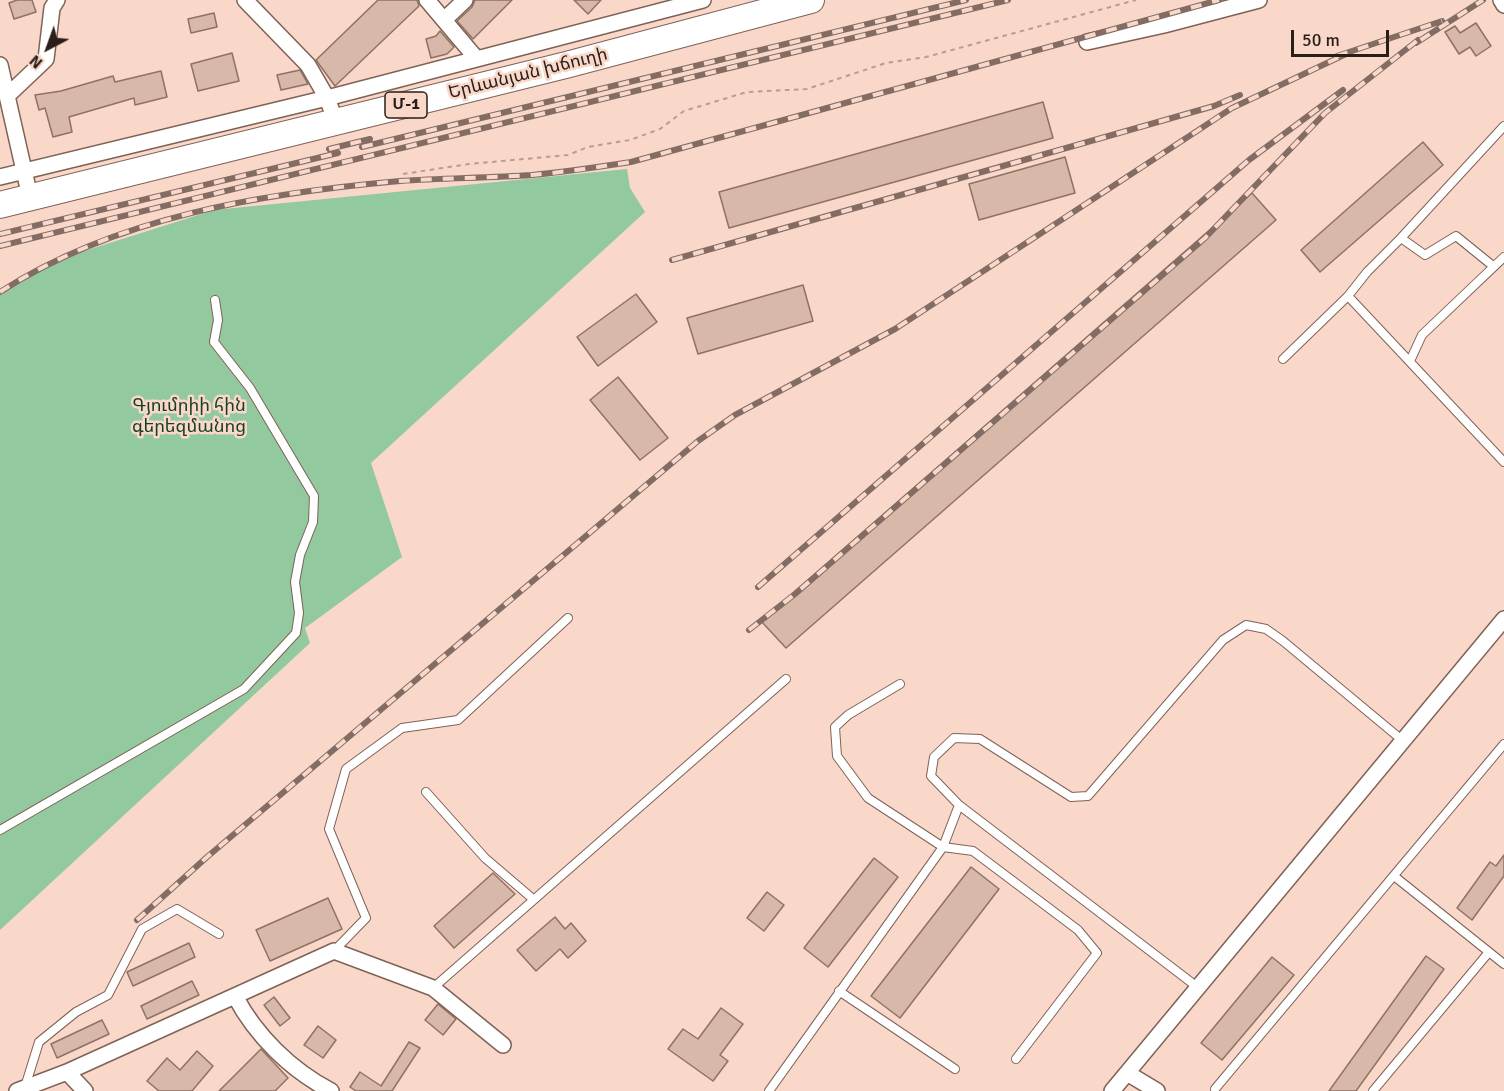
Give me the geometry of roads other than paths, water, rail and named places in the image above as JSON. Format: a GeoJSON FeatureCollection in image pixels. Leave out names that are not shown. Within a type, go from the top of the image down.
{"type":"FeatureCollection","features":[{"type":"Feature","properties":{"kind":"highway","name":"Երևանյան խճուղի"},"geometry":{"type":"LineString","coordinates":[[0,205],[566,65],[758,6],[811,0]]}},
{"type":"Feature","properties":{"kind":"street"},"geometry":{"type":"LineString","coordinates":[[7,96],[46,59],[52,8],[57,0]]}},
{"type":"Feature","properties":{"kind":"street"},"geometry":{"type":"LineString","coordinates":[[244,0],[308,65],[327,98],[336,122]]}},
{"type":"Feature","properties":{"kind":"street"},"geometry":{"type":"LineString","coordinates":[[427,0],[476,58]]}},
{"type":"Feature","properties":{"kind":"street"},"geometry":{"type":"LineString","coordinates":[[444,20],[465,0]]}},
{"type":"Feature","properties":{"kind":"street"},"geometry":{"type":"LineString","coordinates":[[0,177],[327,98],[676,3],[703,0]]}},
{"type":"Feature","properties":{"kind":"street"},"geometry":{"type":"LineString","coordinates":[[1087,42],[1164,26],[1259,0]]}},
{"type":"Feature","properties":{"kind":"street"},"geometry":{"type":"LineString","coordinates":[[1501,0],[1504,5]]}},
{"type":"Feature","properties":{"kind":"street"},"geometry":{"type":"LineString","coordinates":[[0,65],[30,197]]}},
{"type":"Feature","properties":{"kind":"street"},"geometry":{"type":"LineString","coordinates":[[1112,1091],[1196,987],[1504,619]]}},
{"type":"Feature","properties":{"kind":"street"},"geometry":{"type":"LineString","coordinates":[[21,1089],[67,1072],[334,951],[434,988],[503,1045]]}},
{"type":"Feature","properties":{"kind":"street"},"geometry":{"type":"LineString","coordinates":[[236,996],[249,1022],[303,1076],[331,1091]]}},
{"type":"Feature","properties":{"kind":"street"},"geometry":{"type":"LineString","coordinates":[[67,1072],[85,1091]]}},
{"type":"Feature","properties":{"kind":"street"},"geometry":{"type":"LineString","coordinates":[[1127,1073],[1156,1091]]}},
{"type":"Feature","properties":{"kind":"lane"},"geometry":{"type":"LineString","coordinates":[[1283,359],[1348,296],[1504,126]]}},
{"type":"Feature","properties":{"kind":"lane"},"geometry":{"type":"LineString","coordinates":[[1401,238],[1425,255],[1456,236],[1493,266]]}},
{"type":"Feature","properties":{"kind":"lane"},"geometry":{"type":"LineString","coordinates":[[1410,361],[1422,335],[1504,257]]}},
{"type":"Feature","properties":{"kind":"lane"},"geometry":{"type":"LineString","coordinates":[[1348,296],[1504,462]]}},
{"type":"Feature","properties":{"kind":"lane"},"geometry":{"type":"LineString","coordinates":[[0,830],[244,689],[296,633],[299,613],[295,582],[300,555],[313,522],[314,496],[250,388],[214,342],[218,320],[215,300]]}},
{"type":"Feature","properties":{"kind":"lane"},"geometry":{"type":"LineString","coordinates":[[334,951],[366,918],[329,829],[346,769],[402,728],[458,720],[567,618]]}},
{"type":"Feature","properties":{"kind":"lane"},"geometry":{"type":"LineString","coordinates":[[1196,987],[959,805],[931,776],[934,757],[954,738],[980,739],[1071,797],[1088,796],[1223,640],[1246,625],[1266,629],[1283,641],[1402,740]]}},
{"type":"Feature","properties":{"kind":"lane"},"geometry":{"type":"LineString","coordinates":[[434,988],[786,680]]}},
{"type":"Feature","properties":{"kind":"lane"},"geometry":{"type":"LineString","coordinates":[[900,684],[848,715],[835,727],[837,756],[868,798],[943,847],[973,851],[1078,930],[1097,953],[1016,1059]]}},
{"type":"Feature","properties":{"kind":"lane"},"geometry":{"type":"LineString","coordinates":[[1215,1089],[1504,744]]}},
{"type":"Feature","properties":{"kind":"lane"},"geometry":{"type":"LineString","coordinates":[[426,792],[485,858],[533,899]]}},
{"type":"Feature","properties":{"kind":"lane"},"geometry":{"type":"LineString","coordinates":[[769,1091],[943,847],[959,805]]}},
{"type":"Feature","properties":{"kind":"lane"},"geometry":{"type":"LineString","coordinates":[[1394,876],[1504,964]]}},
{"type":"Feature","properties":{"kind":"lane"},"geometry":{"type":"LineString","coordinates":[[21,1089],[39,1042],[76,1012],[108,995],[142,929],[177,909],[219,934]]}},
{"type":"Feature","properties":{"kind":"lane"},"geometry":{"type":"LineString","coordinates":[[1373,1091],[1489,952]]}},
{"type":"Feature","properties":{"kind":"lane"},"geometry":{"type":"LineString","coordinates":[[839,991],[955,1069]]}},
{"type":"Feature","properties":{"kind":"railway"},"geometry":{"type":"LineString","coordinates":[[362,147],[966,0]]}},
{"type":"Feature","properties":{"kind":"railway"},"geometry":{"type":"LineString","coordinates":[[0,246],[1008,0]]}},
{"type":"Feature","properties":{"kind":"railway"},"geometry":{"type":"LineString","coordinates":[[0,292],[45,266],[92,245],[141,227],[192,213],[244,202],[348,186],[400,181],[532,175],[631,162],[1219,0]]}},
{"type":"Feature","properties":{"kind":"railway"},"geometry":{"type":"LineString","coordinates":[[749,630],[795,594],[1205,238],[1325,113],[1418,40],[1416,43],[1483,0]]}},
{"type":"Feature","properties":{"kind":"railway"},"geometry":{"type":"LineString","coordinates":[[1337,56],[1442,21]]}},
{"type":"Feature","properties":{"kind":"railway"},"geometry":{"type":"LineString","coordinates":[[137,920],[207,857],[698,441],[735,415],[895,329],[1232,108],[1346,54]]}},
{"type":"Feature","properties":{"kind":"railway"},"geometry":{"type":"LineString","coordinates":[[758,587],[1249,160],[1343,90]]}},
{"type":"Feature","properties":{"kind":"railway"},"geometry":{"type":"LineString","coordinates":[[672,260],[1214,106],[1240,95]]}},
{"type":"Feature","properties":{"kind":"railway"},"geometry":{"type":"LineString","coordinates":[[329,149],[370,139]]}},
{"type":"Feature","properties":{"kind":"railway"},"geometry":{"type":"LineString","coordinates":[[0,234],[338,153]]}},
{"type":"Feature","properties":{"kind":"park label","name":"Գյումրիի հին գերեզմանոց"},"geometry":{"type":"Point","coordinates":[189,416]}}]}
